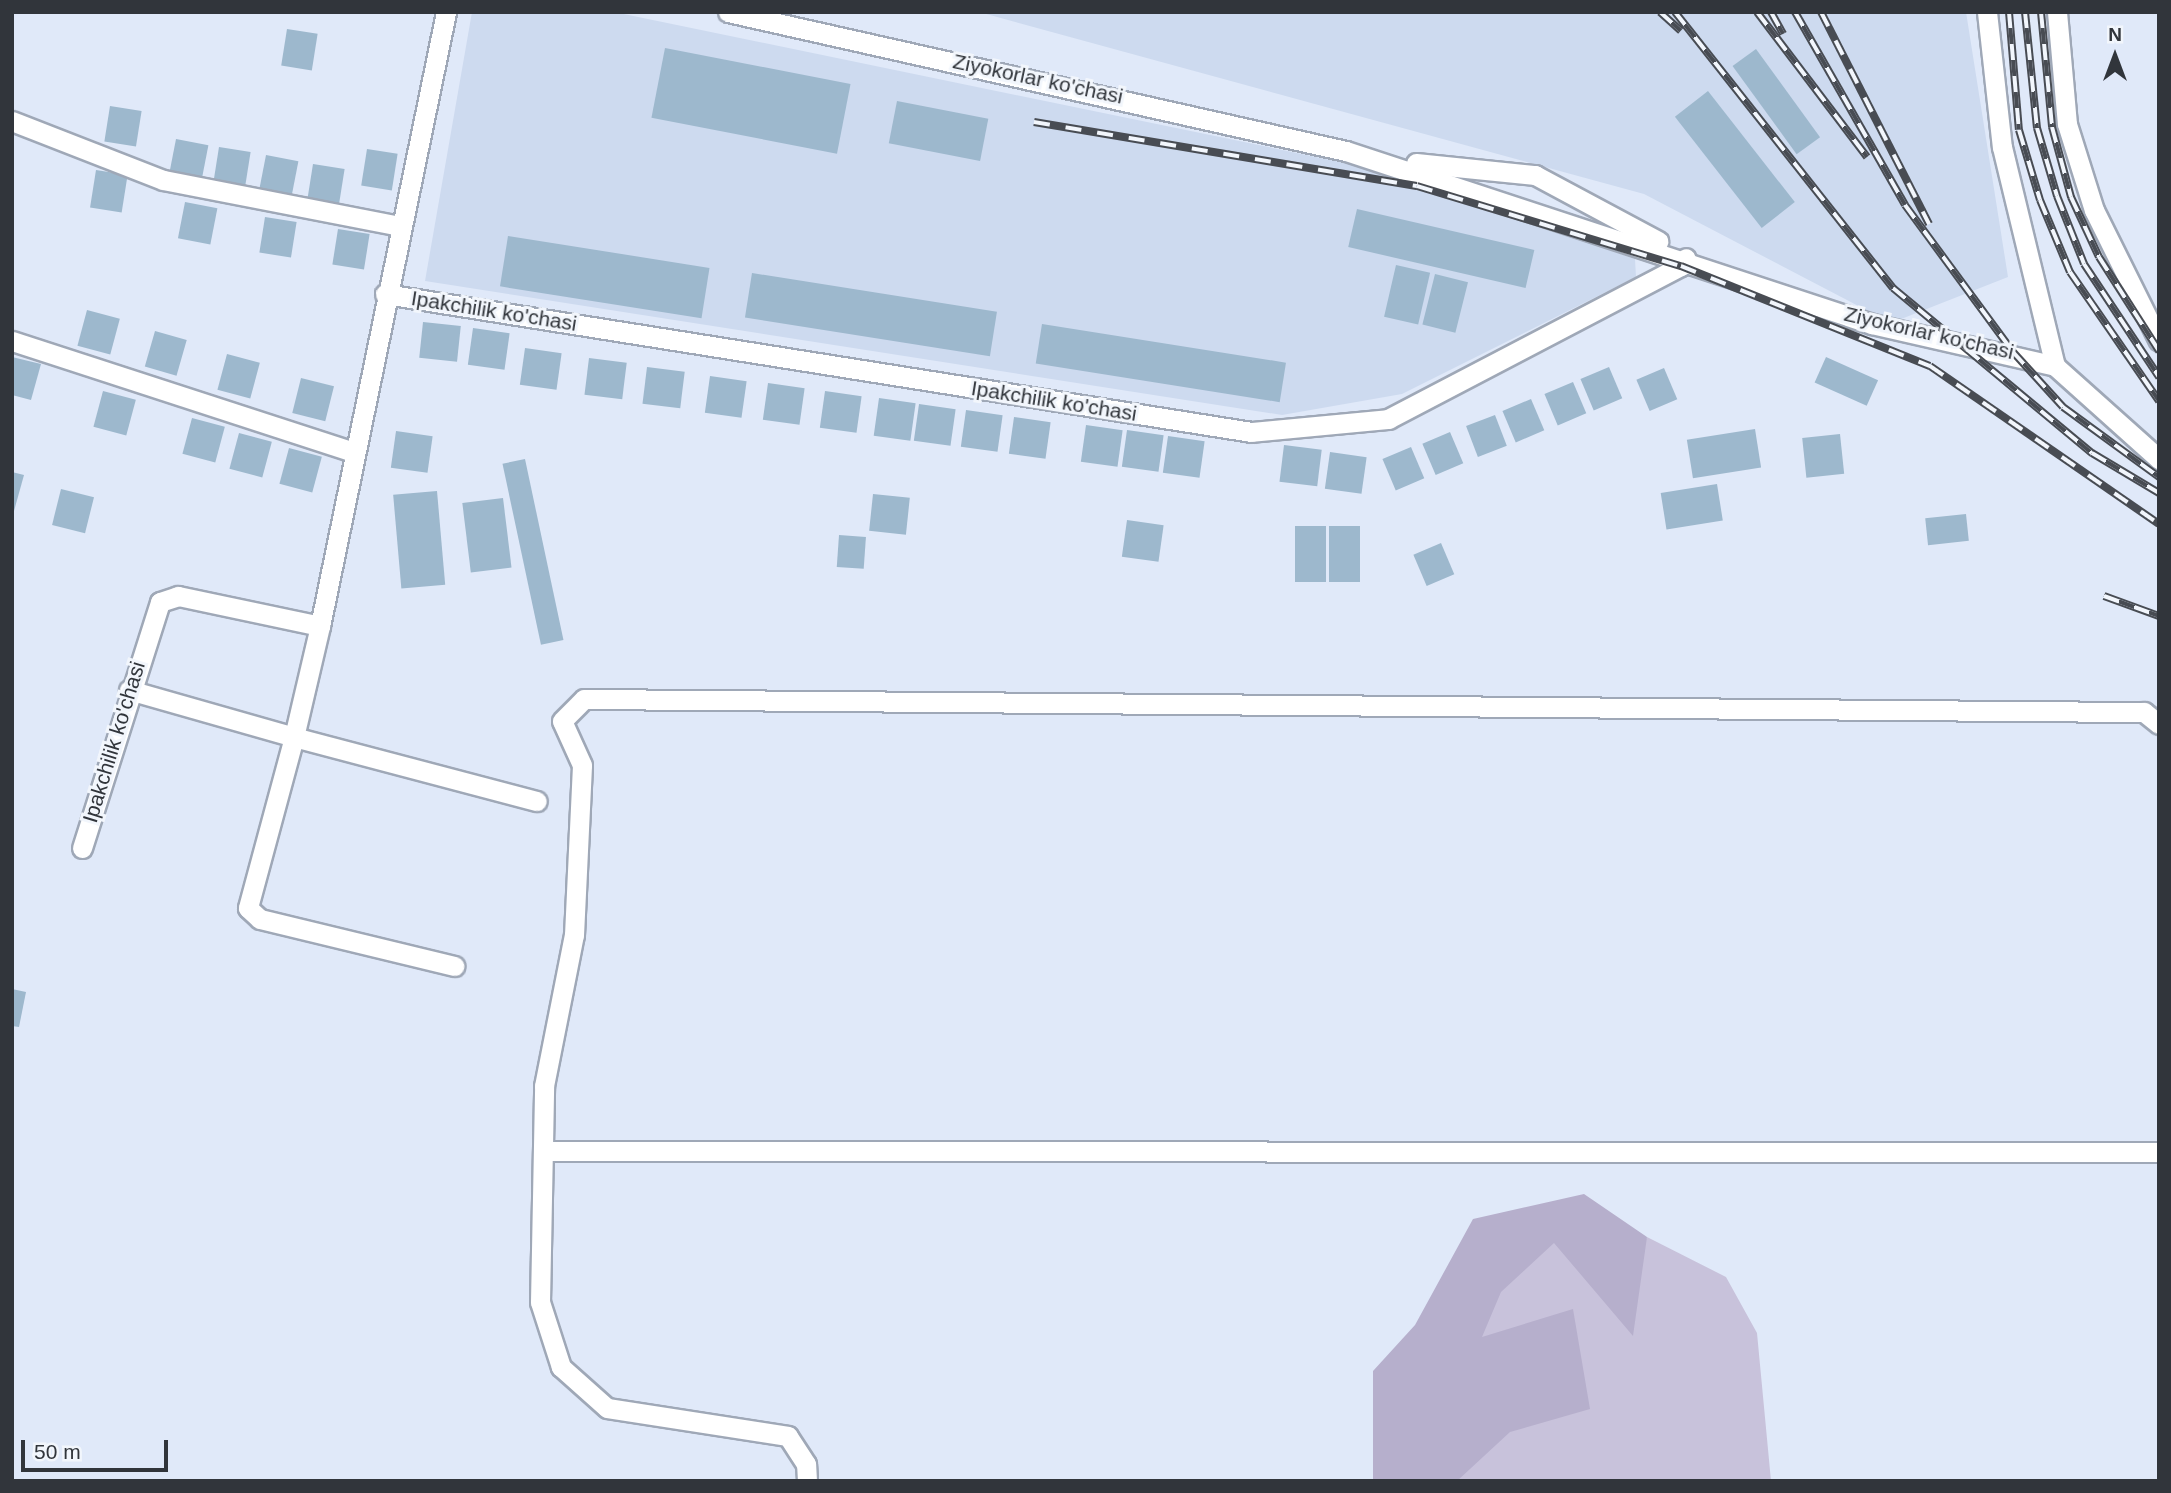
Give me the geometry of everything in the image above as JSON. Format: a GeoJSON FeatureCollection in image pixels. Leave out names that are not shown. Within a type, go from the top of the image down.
{"type":"FeatureCollection","features":[{"type":"Feature","properties":{"kind":"street","name":"Ipakchilik ko'chasi"},"geometry":{"type":"LineString","coordinates":[[82,848],[160,602],[178,596],[320,626],[385,294],[446,12]]}},
{"type":"Feature","properties":{"kind":"street","name":"Ziyokorlar ko'chasi"},"geometry":{"type":"LineString","coordinates":[[728,12],[1346,152],[1686,258],[1872,324],[2054,366]]}},
{"type":"Feature","properties":{"kind":"street"},"geometry":{"type":"LineString","coordinates":[[1987,12],[2002,147],[2054,366],[2159,459]]}},
{"type":"Feature","properties":{"kind":"street"},"geometry":{"type":"LineString","coordinates":[[2057,12],[2067,124],[2094,210],[2159,341]]}},
{"type":"Feature","properties":{"kind":"street"},"geometry":{"type":"LineString","coordinates":[[12,121],[163,180],[400,226]]}},
{"type":"Feature","properties":{"kind":"street","name":"Ziyokorlar ko'chasi"},"geometry":{"type":"LineString","coordinates":[[1346,152],[1535,175],[1579,193],[1686,258]]}},
{"type":"Feature","properties":{"kind":"street","name":"Ipakchilik ko'chasi"},"geometry":{"type":"LineString","coordinates":[[385,294],[1251,432],[1388,419],[1681,267],[1686,258]]}},
{"type":"Feature","properties":{"kind":"street"},"geometry":{"type":"LineString","coordinates":[[12,341],[353,452]]}},
{"type":"Feature","properties":{"kind":"street"},"geometry":{"type":"LineString","coordinates":[[320,626],[294,737],[248,908],[260,919],[454,966]]}},
{"type":"Feature","properties":{"kind":"street"},"geometry":{"type":"LineString","coordinates":[[130,690],[294,737],[537,801]]}},
{"type":"Feature","properties":{"kind":"street"},"geometry":{"type":"LineString","coordinates":[[807,1481],[806,1464],[788,1436],[607,1408],[561,1367],[540,1302],[544,1086],[575,922],[582,765],[562,721],[583,699],[2144,712],[2159,723]]}},
{"type":"Feature","properties":{"kind":"street"},"geometry":{"type":"LineString","coordinates":[[543,1151],[2159,1152]]}},
{"type":"Feature","properties":{"kind":"shaded area"},"geometry":{"type":"Polygon","coordinates":[[[472,12],[614,12],[1384,171],[1635,259],[1636,277],[1402,394],[1282,415],[425,281],[472,12]]]}},
{"type":"Feature","properties":{"kind":"shaded area"},"geometry":{"type":"Polygon","coordinates":[[[979,12],[1966,12],[2008,277],[1891,323],[1644,194],[979,12]]]}},
{"type":"Feature","properties":{"kind":"shaded area"},"geometry":{"type":"Polygon","coordinates":[[[1584,1194],[1647,1237],[1633,1336],[1554,1243],[1501,1292],[1482,1337],[1573,1309],[1590,1409],[1510,1432],[1457,1481],[1373,1481],[1373,1371],[1415,1325],[1473,1219],[1584,1194]]]}},
{"type":"Feature","properties":{"kind":"shaded area"},"geometry":{"type":"Polygon","coordinates":[[[1561,1223],[1621,1296],[1647,1237],[1726,1277],[1757,1333],[1771,1481],[1438,1481],[1479,1291],[1561,1223]]]}},
{"type":"Feature","properties":{"kind":"building"},"geometry":{"type":"Polygon","coordinates":[[[287,29],[318,34],[312,70],[281,66],[287,29]]]}},
{"type":"Feature","properties":{"kind":"building"},"geometry":{"type":"Polygon","coordinates":[[[665,48],[851,84],[837,154],[651,118],[665,48]]]}},
{"type":"Feature","properties":{"kind":"building"},"geometry":{"type":"Polygon","coordinates":[[[1756,49],[1820,137],[1797,154],[1733,66],[1756,49]]]}},
{"type":"Feature","properties":{"kind":"building"},"geometry":{"type":"Polygon","coordinates":[[[1708,91],[1795,202],[1762,228],[1675,117],[1708,91]]]}},
{"type":"Feature","properties":{"kind":"building"},"geometry":{"type":"Polygon","coordinates":[[[897,101],[988,119],[980,161],[889,143],[897,101]]]}},
{"type":"Feature","properties":{"kind":"building"},"geometry":{"type":"Polygon","coordinates":[[[110,106],[142,111],[136,147],[104,142],[110,106]]]}},
{"type":"Feature","properties":{"kind":"building"},"geometry":{"type":"Polygon","coordinates":[[[176,139],[208,145],[201,182],[169,175],[176,139]]]}},
{"type":"Feature","properties":{"kind":"building"},"geometry":{"type":"Polygon","coordinates":[[[219,147],[251,152],[245,188],[213,183],[219,147]]]}},
{"type":"Feature","properties":{"kind":"building"},"geometry":{"type":"Polygon","coordinates":[[[367,149],[398,154],[392,190],[361,186],[367,149]]]}},
{"type":"Feature","properties":{"kind":"building"},"geometry":{"type":"Polygon","coordinates":[[[266,155],[298,161],[291,198],[259,191],[266,155]]]}},
{"type":"Feature","properties":{"kind":"building"},"geometry":{"type":"Polygon","coordinates":[[[313,164],[345,169],[339,205],[307,200],[313,164]]]}},
{"type":"Feature","properties":{"kind":"building"},"geometry":{"type":"Polygon","coordinates":[[[96,170],[128,175],[122,213],[90,208],[96,170]]]}},
{"type":"Feature","properties":{"kind":"building"},"geometry":{"type":"Polygon","coordinates":[[[185,202],[217,208],[210,245],[178,238],[185,202]]]}},
{"type":"Feature","properties":{"kind":"building"},"geometry":{"type":"Polygon","coordinates":[[[1357,209],[1534,250],[1526,288],[1348,247],[1357,209]]]}},
{"type":"Feature","properties":{"kind":"building"},"geometry":{"type":"Polygon","coordinates":[[[265,217],[297,222],[291,258],[259,253],[265,217]]]}},
{"type":"Feature","properties":{"kind":"building"},"geometry":{"type":"Polygon","coordinates":[[[338,229],[370,234],[364,270],[332,265],[338,229]]]}},
{"type":"Feature","properties":{"kind":"building"},"geometry":{"type":"Polygon","coordinates":[[[508,236],[709,268],[702,318],[500,286],[508,236]]]}},
{"type":"Feature","properties":{"kind":"building"},"geometry":{"type":"Polygon","coordinates":[[[1396,265],[1430,273],[1418,325],[1384,317],[1396,265]]]}},
{"type":"Feature","properties":{"kind":"building"},"geometry":{"type":"Polygon","coordinates":[[[752,273],[997,312],[990,356],[745,317],[752,273]]]}},
{"type":"Feature","properties":{"kind":"building"},"geometry":{"type":"Polygon","coordinates":[[[1435,274],[1468,282],[1455,333],[1422,324],[1435,274]]]}},
{"type":"Feature","properties":{"kind":"building"},"geometry":{"type":"Polygon","coordinates":[[[87,310],[120,319],[110,355],[77,346],[87,310]]]}},
{"type":"Feature","properties":{"kind":"building"},"geometry":{"type":"Polygon","coordinates":[[[423,322],[461,326],[457,362],[419,358],[423,322]]]}},
{"type":"Feature","properties":{"kind":"building"},"geometry":{"type":"Polygon","coordinates":[[[1042,324],[1286,363],[1280,402],[1036,364],[1042,324]]]}},
{"type":"Feature","properties":{"kind":"building"},"geometry":{"type":"Polygon","coordinates":[[[473,328],[510,333],[504,370],[468,365],[473,328]]]}},
{"type":"Feature","properties":{"kind":"building"},"geometry":{"type":"Polygon","coordinates":[[[155,331],[187,340],[177,376],[145,367],[155,331]]]}},
{"type":"Feature","properties":{"kind":"building"},"geometry":{"type":"Polygon","coordinates":[[[525,348],[562,353],[556,390],[520,385],[525,348]]]}},
{"type":"Feature","properties":{"kind":"building"},"geometry":{"type":"Polygon","coordinates":[[[227,354],[260,363],[250,399],[217,390],[227,354]]]}},
{"type":"Feature","properties":{"kind":"building"},"geometry":{"type":"Polygon","coordinates":[[[12,357],[41,364],[31,400],[12,395],[12,357]]]}},
{"type":"Feature","properties":{"kind":"building"},"geometry":{"type":"Polygon","coordinates":[[[1826,357],[1878,380],[1867,406],[1815,383],[1826,357]]]}},
{"type":"Feature","properties":{"kind":"building"},"geometry":{"type":"Polygon","coordinates":[[[589,358],[627,363],[622,399],[584,395],[589,358]]]}},
{"type":"Feature","properties":{"kind":"building"},"geometry":{"type":"Polygon","coordinates":[[[647,367],[685,372],[680,408],[642,404],[647,367]]]}},
{"type":"Feature","properties":{"kind":"building"},"geometry":{"type":"Polygon","coordinates":[[[1609,367],[1622,398],[1594,410],[1580,379],[1609,367]]]}},
{"type":"Feature","properties":{"kind":"building"},"geometry":{"type":"Polygon","coordinates":[[[1664,368],[1677,399],[1650,411],[1636,380],[1664,368]]]}},
{"type":"Feature","properties":{"kind":"building"},"geometry":{"type":"Polygon","coordinates":[[[710,376],[747,381],[741,418],[705,413],[710,376]]]}},
{"type":"Feature","properties":{"kind":"building"},"geometry":{"type":"Polygon","coordinates":[[[301,378],[334,386],[325,421],[292,413],[301,378]]]}},
{"type":"Feature","properties":{"kind":"building"},"geometry":{"type":"Polygon","coordinates":[[[1573,382],[1586,413],[1558,425],[1544,394],[1573,382]]]}},
{"type":"Feature","properties":{"kind":"building"},"geometry":{"type":"Polygon","coordinates":[[[768,383],[805,388],[799,425],[763,420],[768,383]]]}},
{"type":"Feature","properties":{"kind":"building"},"geometry":{"type":"Polygon","coordinates":[[[103,391],[136,400],[126,436],[93,427],[103,391]]]}},
{"type":"Feature","properties":{"kind":"building"},"geometry":{"type":"Polygon","coordinates":[[[825,391],[862,396],[856,433],[820,428],[825,391]]]}},
{"type":"Feature","properties":{"kind":"building"},"geometry":{"type":"Polygon","coordinates":[[[879,398],[916,403],[910,441],[874,436],[879,398]]]}},
{"type":"Feature","properties":{"kind":"building"},"geometry":{"type":"Polygon","coordinates":[[[1531,399],[1544,430],[1516,442],[1502,411],[1531,399]]]}},
{"type":"Feature","properties":{"kind":"building"},"geometry":{"type":"Polygon","coordinates":[[[919,404],[956,409],[950,446],[914,441],[919,404]]]}},
{"type":"Feature","properties":{"kind":"building"},"geometry":{"type":"Polygon","coordinates":[[[966,410],[1003,415],[997,452],[961,447],[966,410]]]}},
{"type":"Feature","properties":{"kind":"building"},"geometry":{"type":"Polygon","coordinates":[[[1495,415],[1507,446],[1478,457],[1466,426],[1495,415]]]}},
{"type":"Feature","properties":{"kind":"building"},"geometry":{"type":"Polygon","coordinates":[[[1014,417],[1051,422],[1045,459],[1009,454],[1014,417]]]}},
{"type":"Feature","properties":{"kind":"building"},"geometry":{"type":"Polygon","coordinates":[[[192,418],[225,427],[215,463],[182,454],[192,418]]]}},
{"type":"Feature","properties":{"kind":"building"},"geometry":{"type":"Polygon","coordinates":[[[1086,425],[1123,430],[1117,467],[1081,462],[1086,425]]]}},
{"type":"Feature","properties":{"kind":"building"},"geometry":{"type":"Polygon","coordinates":[[[1755,429],[1761,468],[1693,478],[1687,440],[1755,429]]]}},
{"type":"Feature","properties":{"kind":"building"},"geometry":{"type":"Polygon","coordinates":[[[1127,430],[1164,435],[1158,472],[1122,467],[1127,430]]]}},
{"type":"Feature","properties":{"kind":"building"},"geometry":{"type":"Polygon","coordinates":[[[396,431],[433,436],[427,473],[391,468],[396,431]]]}},
{"type":"Feature","properties":{"kind":"building"},"geometry":{"type":"Polygon","coordinates":[[[1450,432],[1463,463],[1436,475],[1422,444],[1450,432]]]}},
{"type":"Feature","properties":{"kind":"building"},"geometry":{"type":"Polygon","coordinates":[[[239,433],[272,442],[262,478],[229,469],[239,433]]]}},
{"type":"Feature","properties":{"kind":"building"},"geometry":{"type":"Polygon","coordinates":[[[1840,434],[1844,474],[1806,478],[1802,438],[1840,434]]]}},
{"type":"Feature","properties":{"kind":"building"},"geometry":{"type":"Polygon","coordinates":[[[1168,436],[1205,441],[1199,478],[1163,473],[1168,436]]]}},
{"type":"Feature","properties":{"kind":"building"},"geometry":{"type":"Polygon","coordinates":[[[1284,445],[1322,450],[1317,486],[1279,482],[1284,445]]]}},
{"type":"Feature","properties":{"kind":"building"},"geometry":{"type":"Polygon","coordinates":[[[1411,447],[1424,478],[1396,490],[1382,459],[1411,447]]]}},
{"type":"Feature","properties":{"kind":"building"},"geometry":{"type":"Polygon","coordinates":[[[289,448],[322,457],[312,493],[279,484],[289,448]]]}},
{"type":"Feature","properties":{"kind":"building"},"geometry":{"type":"Polygon","coordinates":[[[1330,452],[1367,457],[1361,494],[1325,489],[1330,452]]]}},
{"type":"Feature","properties":{"kind":"building"},"geometry":{"type":"Polygon","coordinates":[[[525,459],[563,640],[541,645],[503,464],[525,459]]]}},
{"type":"Feature","properties":{"kind":"building"},"geometry":{"type":"Polygon","coordinates":[[[12,472],[24,475],[14,511],[12,511],[12,472]]]}},
{"type":"Feature","properties":{"kind":"building"},"geometry":{"type":"Polygon","coordinates":[[[1717,484],[1723,521],[1666,529],[1661,493],[1717,484]]]}},
{"type":"Feature","properties":{"kind":"building"},"geometry":{"type":"Polygon","coordinates":[[[61,489],[94,497],[85,533],[52,525],[61,489]]]}},
{"type":"Feature","properties":{"kind":"building"},"geometry":{"type":"Polygon","coordinates":[[[437,491],[445,585],[401,588],[393,495],[437,491]]]}},
{"type":"Feature","properties":{"kind":"building"},"geometry":{"type":"Polygon","coordinates":[[[873,494],[910,498],[906,535],[869,531],[873,494]]]}},
{"type":"Feature","properties":{"kind":"building"},"geometry":{"type":"Polygon","coordinates":[[[503,498],[512,567],[471,572],[462,503],[503,498]]]}},
{"type":"Feature","properties":{"kind":"building"},"geometry":{"type":"Polygon","coordinates":[[[1966,514],[1969,541],[1928,545],[1925,518],[1966,514]]]}},
{"type":"Feature","properties":{"kind":"building"},"geometry":{"type":"Polygon","coordinates":[[[1127,520],[1164,525],[1158,562],[1122,557],[1127,520]]]}},
{"type":"Feature","properties":{"kind":"building"},"geometry":{"type":"Polygon","coordinates":[[[1295,526],[1326,526],[1326,582],[1295,582],[1295,526]]]}},
{"type":"Feature","properties":{"kind":"building"},"geometry":{"type":"Polygon","coordinates":[[[1329,526],[1360,526],[1360,582],[1329,582],[1329,526]]]}},
{"type":"Feature","properties":{"kind":"building"},"geometry":{"type":"Polygon","coordinates":[[[839,535],[866,537],[864,569],[837,567],[839,535]]]}},
{"type":"Feature","properties":{"kind":"building"},"geometry":{"type":"Polygon","coordinates":[[[1441,543],[1454,574],[1427,586],[1413,555],[1441,543]]]}},
{"type":"Feature","properties":{"kind":"building"},"geometry":{"type":"Polygon","coordinates":[[[12,989],[26,992],[19,1027],[12,1026],[12,989]]]}},
{"type":"Feature","properties":{"kind":"railway"},"geometry":{"type":"LineString","coordinates":[[1660,12],[1681,31]]}},
{"type":"Feature","properties":{"kind":"railway"},"geometry":{"type":"LineString","coordinates":[[1675,12],[1893,288],[2092,453],[2159,493]]}},
{"type":"Feature","properties":{"kind":"railway"},"geometry":{"type":"LineString","coordinates":[[1757,12],[1867,157]]}},
{"type":"Feature","properties":{"kind":"railway"},"geometry":{"type":"LineString","coordinates":[[1771,12],[1783,34]]}},
{"type":"Feature","properties":{"kind":"railway"},"geometry":{"type":"LineString","coordinates":[[1795,12],[1905,205],[2013,352],[2063,407],[2159,477]]}},
{"type":"Feature","properties":{"kind":"railway"},"geometry":{"type":"LineString","coordinates":[[1821,12],[1929,224]]}},
{"type":"Feature","properties":{"kind":"railway"},"geometry":{"type":"LineString","coordinates":[[2009,12],[2019,130],[2040,200],[2070,272],[2159,401]]}},
{"type":"Feature","properties":{"kind":"railway"},"geometry":{"type":"LineString","coordinates":[[2025,12],[2037,128],[2057,196],[2084,264],[2159,377]]}},
{"type":"Feature","properties":{"kind":"railway"},"geometry":{"type":"LineString","coordinates":[[2041,12],[2052,127],[2071,197],[2099,257],[2159,351]]}},
{"type":"Feature","properties":{"kind":"railway"},"geometry":{"type":"LineString","coordinates":[[1034,122],[1417,186],[1681,266],[1930,366],[2159,524]]}},
{"type":"Feature","properties":{"kind":"railway"},"geometry":{"type":"LineString","coordinates":[[2104,596],[2159,616]]}}]}
